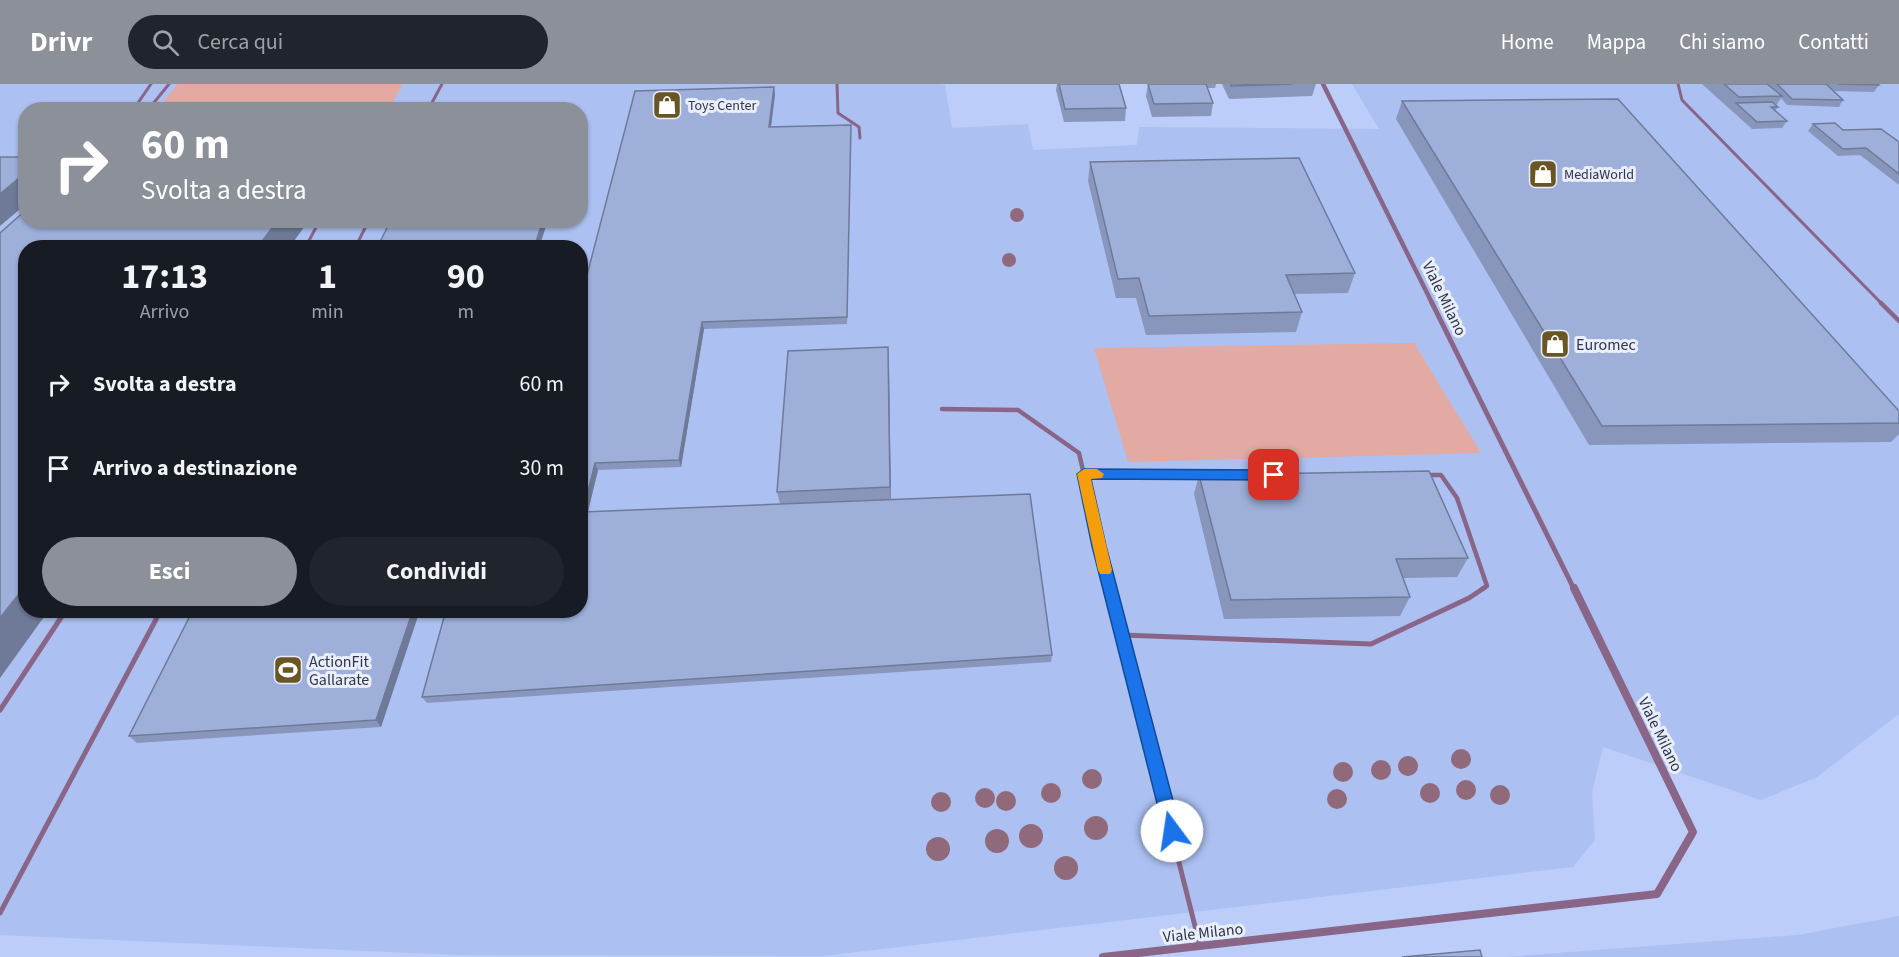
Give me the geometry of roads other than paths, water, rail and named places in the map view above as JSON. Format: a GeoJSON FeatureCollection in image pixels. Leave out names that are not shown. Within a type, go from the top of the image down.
{"type":"FeatureCollection","features":[{"type":"Feature","properties":{"kind":"street","name":"Viale Milano"},"geometry":{"type":"LineString","coordinates":[[1103,957],[1657,894],[1693,832],[1645,730],[1323,84]]}},
{"type":"Feature","properties":{"kind":"lane"},"geometry":{"type":"LineString","coordinates":[[139,102],[151,84]]}},
{"type":"Feature","properties":{"kind":"lane"},"geometry":{"type":"LineString","coordinates":[[155,102],[170,84]]}},
{"type":"Feature","properties":{"kind":"lane"},"geometry":{"type":"LineString","coordinates":[[432,102],[442,84]]}},
{"type":"Feature","properties":{"kind":"lane"},"geometry":{"type":"LineString","coordinates":[[837,84],[838,113],[860,127],[860,138]]}},
{"type":"Feature","properties":{"kind":"lane"},"geometry":{"type":"LineString","coordinates":[[1678,84],[1682,100],[1899,321]]}},
{"type":"Feature","properties":{"kind":"lane"},"geometry":{"type":"LineString","coordinates":[[942,409],[1018,410],[1078,453],[1200,946]]}},
{"type":"Feature","properties":{"kind":"lane"},"geometry":{"type":"LineString","coordinates":[[1084,474],[1226,475]]}},
{"type":"Feature","properties":{"kind":"lane"},"geometry":{"type":"LineString","coordinates":[[1122,635],[1371,644],[1469,598],[1487,586],[1457,498],[1441,475],[1417,475]]}},
{"type":"Feature","properties":{"kind":"lane"},"geometry":{"type":"LineString","coordinates":[[0,710],[61,618]]}},
{"type":"Feature","properties":{"kind":"lane"},"geometry":{"type":"LineString","coordinates":[[0,913],[157,618]]}},
{"type":"Feature","properties":{"kind":"place","name":"Toys Center"},"geometry":{"type":"Point","coordinates":[667,105]}},
{"type":"Feature","properties":{"kind":"place","name":"MediaWorld"},"geometry":{"type":"Point","coordinates":[1543,174]}},
{"type":"Feature","properties":{"kind":"place","name":"Euromec"},"geometry":{"type":"Point","coordinates":[1555,344]}},
{"type":"Feature","properties":{"kind":"place","name":"ActionFit Gallarate"},"geometry":{"type":"Point","coordinates":[288,670]}}]}
